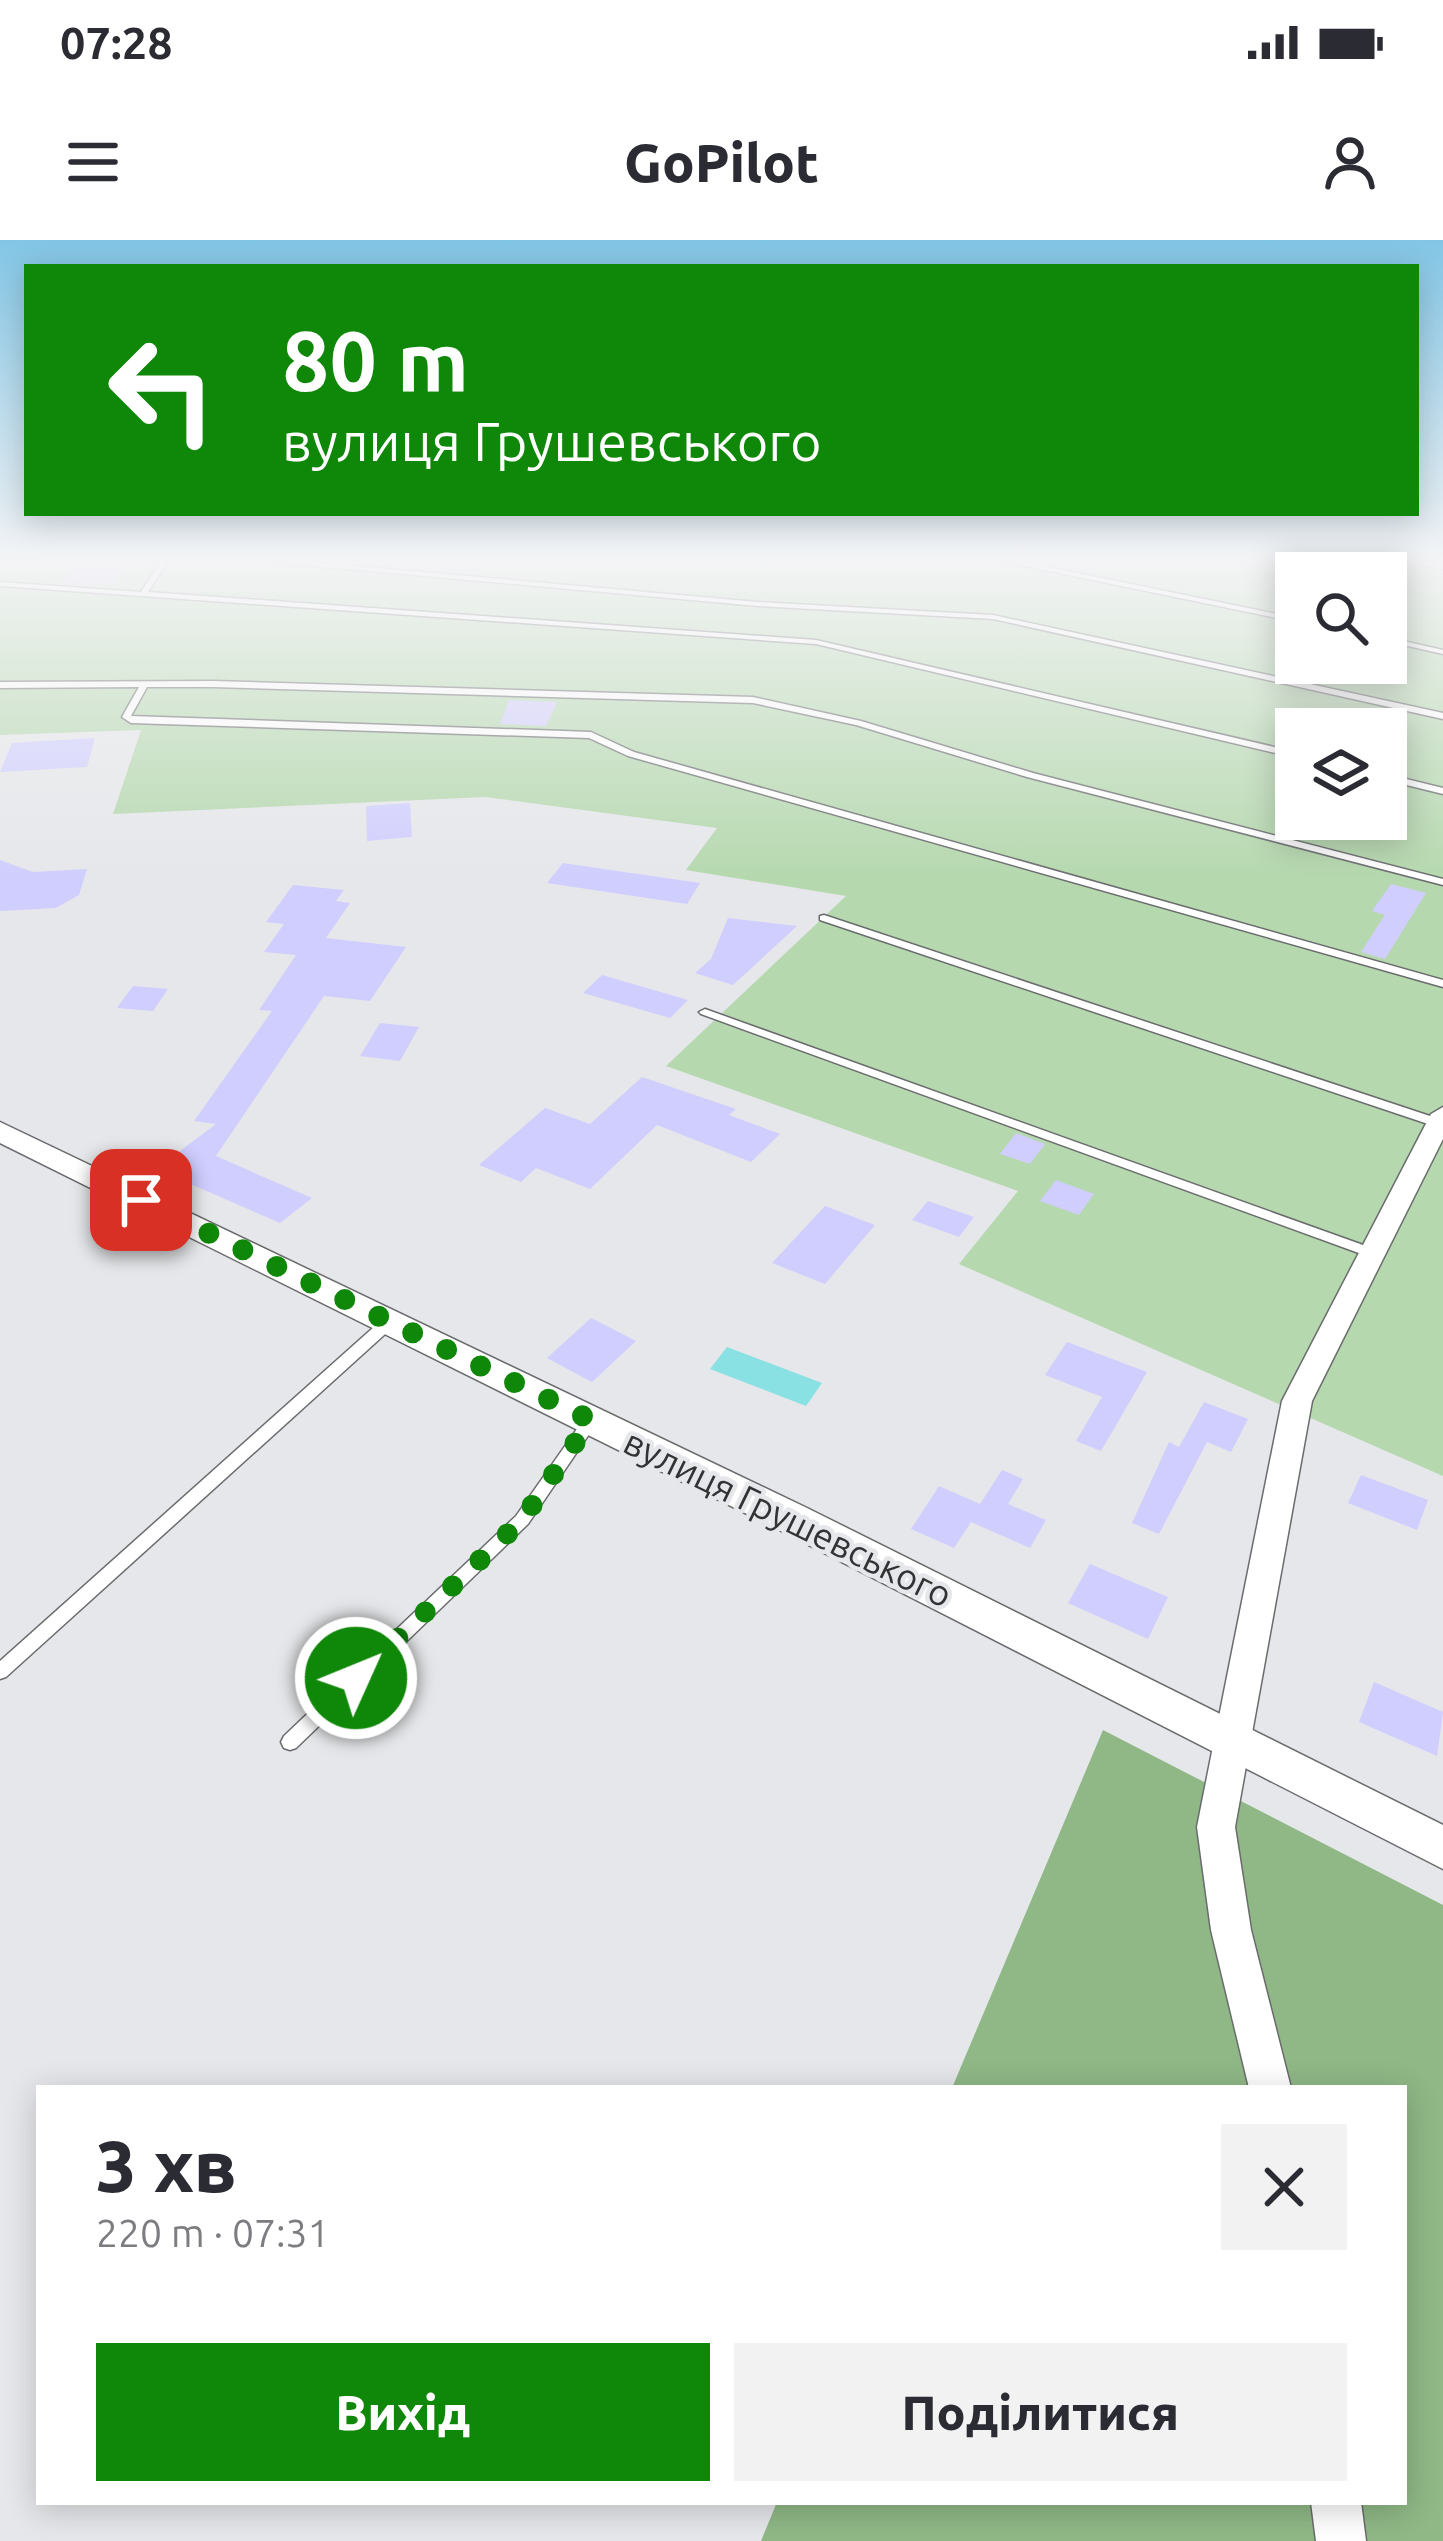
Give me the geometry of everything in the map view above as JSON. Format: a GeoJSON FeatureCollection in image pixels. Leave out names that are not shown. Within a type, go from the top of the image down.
{"type":"FeatureCollection","features":[{"type":"Feature","properties":{"kind":"street"},"geometry":{"type":"LineString","coordinates":[[1269,2085],[1231,1930],[1216,1827],[1298,1401],[1441,1119]]}},
{"type":"Feature","properties":{"kind":"street","name":"вулиця Грушевського"},"geometry":{"type":"LineString","coordinates":[[0,1132],[591,1420],[1443,1848]]}},
{"type":"Feature","properties":{"kind":"street"},"geometry":{"type":"LineString","coordinates":[[1336,2505],[1341,2541]]}},
{"type":"Feature","properties":{"kind":"lane"},"geometry":{"type":"LineString","coordinates":[[919,665],[1275,750]]}},
{"type":"Feature","properties":{"kind":"lane"},"geometry":{"type":"LineString","coordinates":[[1213,665],[1443,716]]}},
{"type":"Feature","properties":{"kind":"lane"},"geometry":{"type":"LineString","coordinates":[[0,685],[213,684],[753,700],[858,723],[1030,775],[1443,882]]}},
{"type":"Feature","properties":{"kind":"lane"},"geometry":{"type":"LineString","coordinates":[[143,688],[126,717],[131,720],[591,735],[632,754],[1443,984]]}},
{"type":"Feature","properties":{"kind":"lane"},"geometry":{"type":"LineString","coordinates":[[1407,782],[1443,791]]}},
{"type":"Feature","properties":{"kind":"lane"},"geometry":{"type":"LineString","coordinates":[[824,918],[1441,1119]]}},
{"type":"Feature","properties":{"kind":"lane"},"geometry":{"type":"LineString","coordinates":[[705,1012],[1372,1253]]}},
{"type":"Feature","properties":{"kind":"lane"},"geometry":{"type":"LineString","coordinates":[[0,1672],[389,1322]]}},
{"type":"Feature","properties":{"kind":"lane"},"geometry":{"type":"LineString","coordinates":[[290,1742],[522,1520],[591,1420]]}},
{"type":"Feature","properties":{"kind":"green space"},"geometry":{"type":"Polygon","coordinates":[[[0,665],[1275,665],[1275,684],[1407,684],[1407,665],[1443,665],[1443,1476],[959,1264],[1018,1191],[666,1066],[846,896],[686,870],[717,828],[486,797],[113,814],[141,730],[0,735],[0,665]]]}},
{"type":"Feature","properties":{"kind":"green space"},"geometry":{"type":"Polygon","coordinates":[[[1103,1730],[1443,1905],[1443,2541],[761,2541],[776,2505],[1407,2505],[1407,2085],[953,2085],[1103,1730]]]}},
{"type":"Feature","properties":{"kind":"water"},"geometry":{"type":"Polygon","coordinates":[[[727,1347],[822,1383],[806,1406],[710,1369],[727,1347]]]}},
{"type":"Feature","properties":{"kind":"building"},"geometry":{"type":"Polygon","coordinates":[[[509,700],[557,702],[546,726],[500,724],[509,700]]]}},
{"type":"Feature","properties":{"kind":"building"},"geometry":{"type":"Polygon","coordinates":[[[95,738],[87,767],[0,772],[12,743],[95,738]]]}},
{"type":"Feature","properties":{"kind":"building"},"geometry":{"type":"Polygon","coordinates":[[[410,803],[412,837],[367,841],[366,806],[410,803]]]}},
{"type":"Feature","properties":{"kind":"building"},"geometry":{"type":"Polygon","coordinates":[[[0,860],[33,872],[87,869],[79,895],[56,908],[0,911],[0,860]]]}},
{"type":"Feature","properties":{"kind":"building"},"geometry":{"type":"Polygon","coordinates":[[[563,863],[700,883],[687,904],[547,883],[563,863]]]}},
{"type":"Feature","properties":{"kind":"building"},"geometry":{"type":"Polygon","coordinates":[[[1391,884],[1426,893],[1385,959],[1361,952],[1385,915],[1372,911],[1391,884]]]}},
{"type":"Feature","properties":{"kind":"building"},"geometry":{"type":"Polygon","coordinates":[[[293,885],[344,890],[336,901],[350,903],[326,938],[406,947],[370,1001],[324,996],[216,1156],[312,1198],[280,1223],[156,1169],[216,1124],[194,1121],[272,1011],[259,1010],[296,955],[264,952],[284,924],[266,922],[293,885]]]}},
{"type":"Feature","properties":{"kind":"building"},"geometry":{"type":"Polygon","coordinates":[[[728,918],[797,926],[733,985],[695,973],[711,959],[728,918]]]}},
{"type":"Feature","properties":{"kind":"building"},"geometry":{"type":"Polygon","coordinates":[[[602,975],[688,1000],[670,1018],[583,993],[602,975]]]}},
{"type":"Feature","properties":{"kind":"building"},"geometry":{"type":"Polygon","coordinates":[[[133,986],[168,989],[153,1011],[117,1008],[133,986]]]}},
{"type":"Feature","properties":{"kind":"building"},"geometry":{"type":"Polygon","coordinates":[[[380,1023],[419,1027],[400,1061],[360,1056],[380,1023]]]}},
{"type":"Feature","properties":{"kind":"building"},"geometry":{"type":"Polygon","coordinates":[[[642,1077],[736,1109],[729,1115],[780,1134],[751,1162],[657,1125],[590,1189],[536,1168],[521,1182],[479,1165],[545,1108],[590,1124],[642,1077]]]}},
{"type":"Feature","properties":{"kind":"building"},"geometry":{"type":"Polygon","coordinates":[[[1016,1133],[1045,1144],[1030,1164],[1000,1154],[1016,1133]]]}},
{"type":"Feature","properties":{"kind":"building"},"geometry":{"type":"Polygon","coordinates":[[[1056,1180],[1094,1194],[1079,1215],[1040,1201],[1056,1180]]]}},
{"type":"Feature","properties":{"kind":"building"},"geometry":{"type":"Polygon","coordinates":[[[928,1201],[974,1217],[959,1237],[912,1220],[928,1201]]]}},
{"type":"Feature","properties":{"kind":"building"},"geometry":{"type":"Polygon","coordinates":[[[825,1206],[875,1225],[825,1284],[772,1263],[825,1206]]]}},
{"type":"Feature","properties":{"kind":"building"},"geometry":{"type":"Polygon","coordinates":[[[591,1318],[636,1341],[592,1382],[547,1358],[591,1318]]]}},
{"type":"Feature","properties":{"kind":"building"},"geometry":{"type":"Polygon","coordinates":[[[1067,1342],[1147,1372],[1101,1451],[1076,1441],[1102,1397],[1045,1375],[1067,1342]]]}},
{"type":"Feature","properties":{"kind":"building"},"geometry":{"type":"Polygon","coordinates":[[[1204,1402],[1248,1419],[1231,1452],[1207,1442],[1159,1534],[1132,1523],[1169,1442],[1179,1447],[1204,1402]]]}},
{"type":"Feature","properties":{"kind":"building"},"geometry":{"type":"Polygon","coordinates":[[[1002,1470],[1023,1479],[1008,1504],[1046,1520],[1030,1548],[971,1522],[954,1548],[911,1529],[939,1486],[980,1504],[1002,1470]]]}},
{"type":"Feature","properties":{"kind":"building"},"geometry":{"type":"Polygon","coordinates":[[[1361,1475],[1428,1500],[1417,1530],[1348,1503],[1361,1475]]]}},
{"type":"Feature","properties":{"kind":"building"},"geometry":{"type":"Polygon","coordinates":[[[1090,1564],[1168,1597],[1148,1639],[1068,1603],[1090,1564]]]}},
{"type":"Feature","properties":{"kind":"building"},"geometry":{"type":"Polygon","coordinates":[[[1374,1682],[1443,1712],[1437,1756],[1359,1722],[1374,1682]]]}},
{"type":"Feature","properties":{"kind":"route"},"geometry":{"type":"LineString","coordinates":[[141,1200],[591,1420],[522,1520],[356,1678]]}}]}
